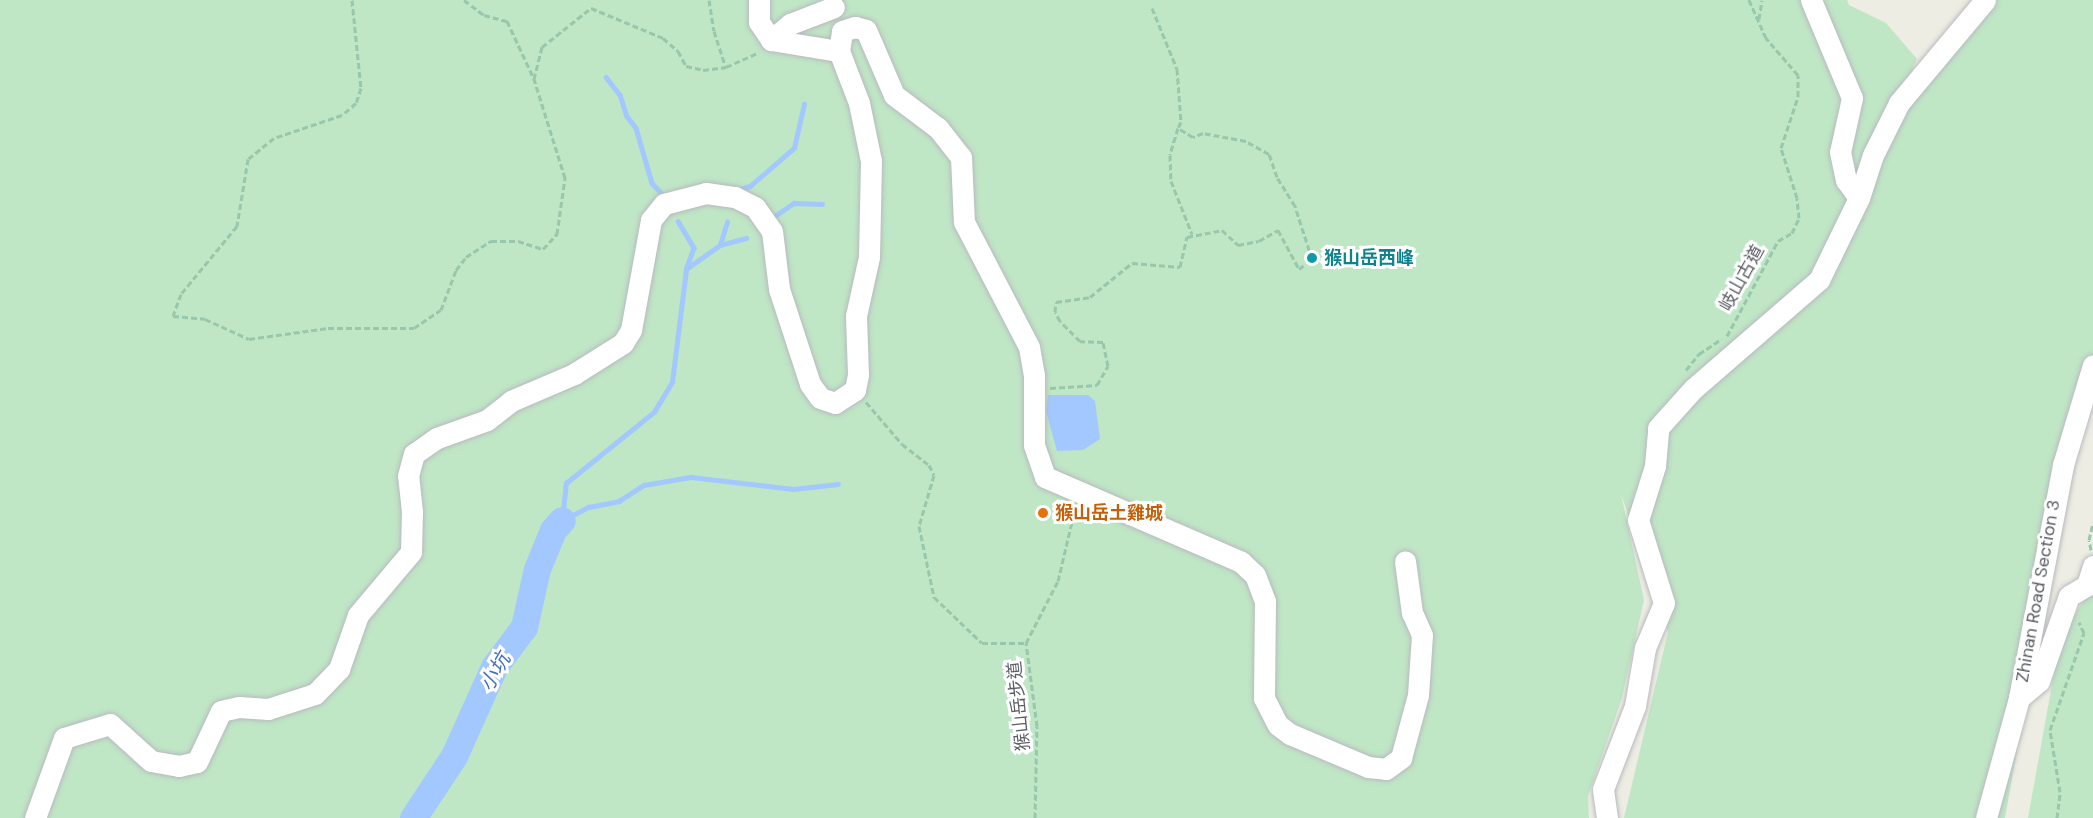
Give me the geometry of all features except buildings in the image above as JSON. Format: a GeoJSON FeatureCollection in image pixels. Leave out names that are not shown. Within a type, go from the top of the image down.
{"type":"FeatureCollection","features":[{"type":"Feature","properties":{"kind":"street"},"geometry":{"type":"LineString","coordinates":[[759,0],[759,22],[771,40],[839,51]]}},
{"type":"Feature","properties":{"kind":"street"},"geometry":{"type":"LineString","coordinates":[[1811,0],[1852,98],[1840,152],[1846,180],[1859,198]]}},
{"type":"Feature","properties":{"kind":"street"},"geometry":{"type":"LineString","coordinates":[[1607,818],[1603,789],[1635,706],[1645,648],[1664,603],[1638,520],[1655,466],[1658,428],[1693,389],[1819,280],[1859,198],[1873,155],[1899,102],[1985,0]]}},
{"type":"Feature","properties":{"kind":"street"},"geometry":{"type":"LineString","coordinates":[[771,40],[790,24],[834,7]]}},
{"type":"Feature","properties":{"kind":"street"},"geometry":{"type":"LineString","coordinates":[[35,818],[64,738],[110,724],[151,761],[179,766],[197,762],[221,711],[239,707],[268,709],[315,694],[339,669],[358,615],[411,552],[412,512],[408,476],[414,454],[437,438],[487,420],[511,401],[574,374],[624,343],[631,330],[651,220],[664,204],[706,193],[735,197],[754,207],[772,231],[778,289],[810,384],[820,398],[835,403],[855,390],[858,374],[856,316],[869,257],[871,161],[859,103],[839,51],[842,31],[855,27],[866,30],[894,95],[954,144],[961,156],[964,222],[1029,347],[1033,390],[1034,445],[1042,471],[1052,482],[1223,553],[1255,575],[1265,601],[1264,698],[1278,725],[1290,734],[1368,767],[1386,769],[1401,758],[1418,695],[1422,635],[1412,613],[1405,561]]}},
{"type":"Feature","properties":{"kind":"street","name":"Zhinan Road Section 3"},"geometry":{"type":"LineString","coordinates":[[1986,818],[2019,698],[2055,498],[2093,365]]}},
{"type":"Feature","properties":{"kind":"street"},"geometry":{"type":"LineString","coordinates":[[2019,698],[2039,681],[2069,596],[2087,585],[2093,566]]}},
{"type":"Feature","properties":{"kind":"path"},"geometry":{"type":"LineString","coordinates":[[352,0],[362,88],[356,103],[342,116],[274,138],[248,159],[237,226],[181,294],[173,316],[205,319],[249,339],[328,328],[414,328],[441,310],[456,270],[465,257],[491,241],[518,241],[543,249],[557,234],[565,178],[534,79],[507,21],[484,15],[464,0]]}},
{"type":"Feature","properties":{"kind":"path"},"geometry":{"type":"LineString","coordinates":[[710,0],[714,31],[726,67]]}},
{"type":"Feature","properties":{"kind":"path","name":"岐山古道"},"geometry":{"type":"LineString","coordinates":[[1683,373],[1699,354],[1727,336],[1778,241],[1792,232],[1799,218],[1797,198],[1781,148],[1798,97],[1798,75],[1766,38],[1749,0]]}},
{"type":"Feature","properties":{"kind":"path"},"geometry":{"type":"LineString","coordinates":[[1759,20],[1762,0]]}},
{"type":"Feature","properties":{"kind":"path"},"geometry":{"type":"LineString","coordinates":[[534,79],[542,47],[591,8],[663,38],[678,51],[686,66],[703,70],[726,67],[758,53],[771,40]]}},
{"type":"Feature","properties":{"kind":"path"},"geometry":{"type":"LineString","coordinates":[[1152,8],[1177,69],[1181,122],[1170,154],[1171,181],[1192,234]]}},
{"type":"Feature","properties":{"kind":"path"},"geometry":{"type":"LineString","coordinates":[[1033,390],[1097,386],[1108,366],[1103,342],[1080,340],[1060,321],[1055,312],[1056,302],[1090,297],[1131,263],[1180,267],[1185,243],[1192,234],[1222,230],[1238,245],[1259,241],[1278,230],[1299,269],[1311,259],[1295,206],[1276,177],[1269,154],[1246,141],[1203,134],[1193,137],[1178,128]]}},
{"type":"Feature","properties":{"kind":"path"},"geometry":{"type":"LineString","coordinates":[[855,390],[902,444],[929,465],[934,475],[919,526],[934,597],[982,643],[1026,643]]}},
{"type":"Feature","properties":{"kind":"path","name":"猴山岳步道"},"geometry":{"type":"LineString","coordinates":[[1035,818],[1037,726],[1026,643],[1058,581],[1070,520],[1082,495]]}},
{"type":"Feature","properties":{"kind":"path"},"geometry":{"type":"LineString","coordinates":[[2093,522],[2089,540],[2093,555]]}},
{"type":"Feature","properties":{"kind":"path"},"geometry":{"type":"LineString","coordinates":[[2056,818],[2061,792],[2050,730],[2084,633],[2076,613]]}},
{"type":"Feature","properties":{"kind":"green space"},"geometry":{"type":"Polygon","coordinates":[[[0,0],[1847,0],[1849,5],[1886,23],[1917,59],[1902,93],[1988,0],[2093,0],[2093,369],[2060,509],[2005,818],[1624,818],[1668,632],[1621,494],[1644,600],[1622,698],[1588,796],[1589,818],[0,818],[0,0]]]}},
{"type":"Feature","properties":{"kind":"green space"},"geometry":{"type":"Polygon","coordinates":[[[2093,584],[2093,818],[2028,818],[2060,640],[2093,584]]]}},
{"type":"Feature","properties":{"kind":"water"},"geometry":{"type":"Polygon","coordinates":[[[1048,395],[1088,395],[1095,401],[1100,439],[1083,450],[1057,451],[1046,411],[1048,395]]]}},
{"type":"Feature","properties":{"kind":"waterway"},"geometry":{"type":"LineString","coordinates":[[606,77],[620,95],[627,116],[636,128],[652,183],[664,196]]}},
{"type":"Feature","properties":{"kind":"waterway"},"geometry":{"type":"LineString","coordinates":[[737,190],[750,186],[794,148],[804,104]]}},
{"type":"Feature","properties":{"kind":"waterway"},"geometry":{"type":"LineString","coordinates":[[773,217],[794,203],[822,204]]}},
{"type":"Feature","properties":{"kind":"waterway"},"geometry":{"type":"LineString","coordinates":[[678,221],[694,248],[687,267]]}},
{"type":"Feature","properties":{"kind":"waterway"},"geometry":{"type":"LineString","coordinates":[[720,245],[727,222]]}},
{"type":"Feature","properties":{"kind":"waterway"},"geometry":{"type":"LineString","coordinates":[[562,520],[566,483],[654,412],[672,382],[686,269],[720,245],[746,238]]}},
{"type":"Feature","properties":{"kind":"waterway"},"geometry":{"type":"LineString","coordinates":[[563,520],[589,507],[619,501],[644,485],[691,477],[793,489],[838,484]]}},
{"type":"Feature","properties":{"kind":"waterway","name":"小坑"},"geometry":{"type":"LineString","coordinates":[[413,818],[454,756],[494,667],[524,627],[537,569],[553,530],[562,520]]}},
{"type":"Feature","properties":{"kind":"place","name":"猴山岳西峰"},"geometry":{"type":"Point","coordinates":[1312,258]}},
{"type":"Feature","properties":{"kind":"place","name":"猴山岳土雞城"},"geometry":{"type":"Point","coordinates":[1043,513]}}]}
